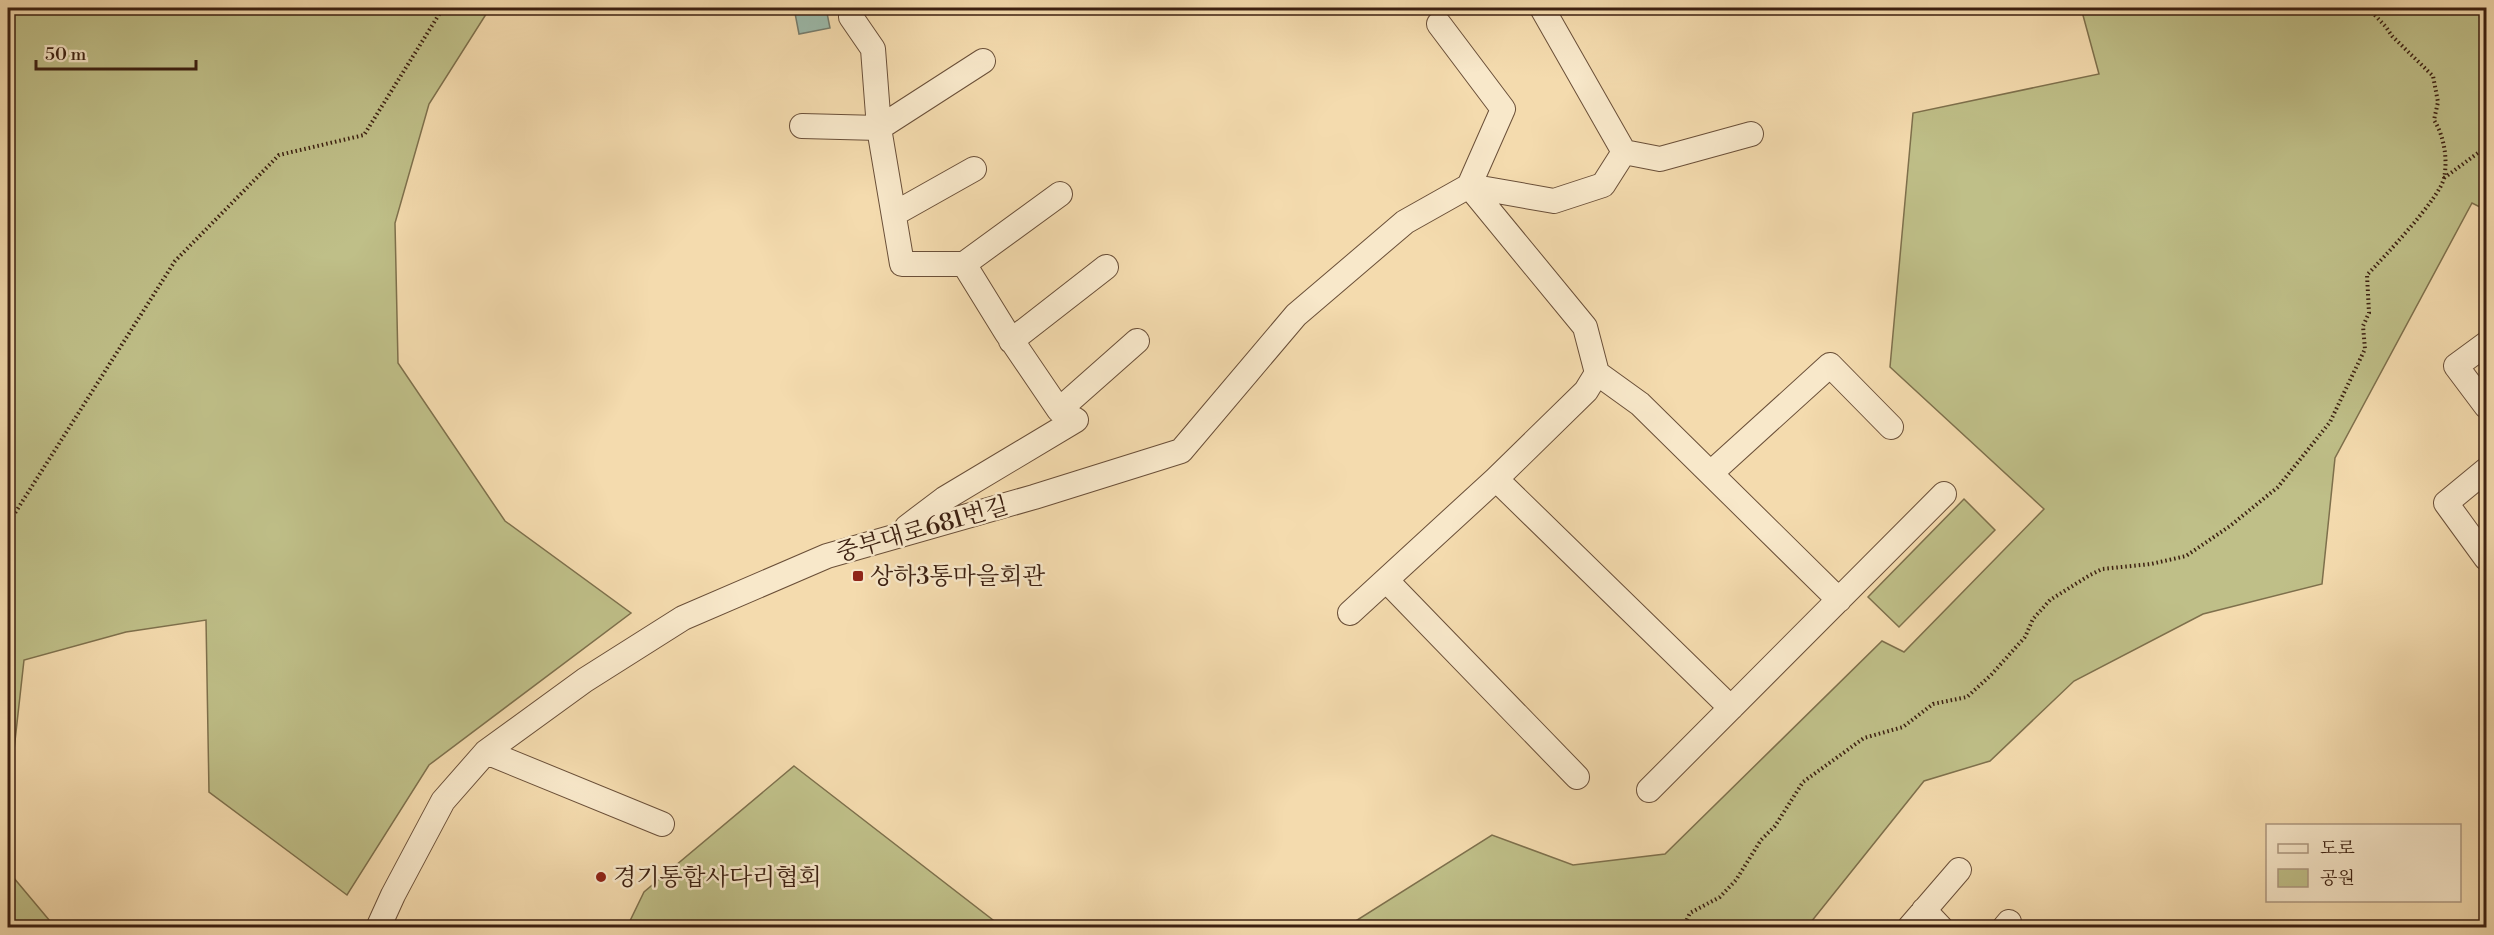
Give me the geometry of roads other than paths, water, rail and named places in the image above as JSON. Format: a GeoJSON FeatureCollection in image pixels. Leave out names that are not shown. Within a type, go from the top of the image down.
{"type":"FeatureCollection","features":[{"type":"Feature","properties":{"kind":"street"},"geometry":{"type":"LineString","coordinates":[[1542,8],[1624,152],[1660,159],[1751,134]]}},
{"type":"Feature","properties":{"kind":"street"},"geometry":{"type":"LineString","coordinates":[[852,17],[873,49],[879,128],[902,264],[964,264],[1060,194]]}},
{"type":"Feature","properties":{"kind":"street"},"geometry":{"type":"LineString","coordinates":[[1439,24],[1503,109],[1469,186]]}},
{"type":"Feature","properties":{"kind":"street"},"geometry":{"type":"LineString","coordinates":[[802,126],[879,128],[983,61]]}},
{"type":"Feature","properties":{"kind":"street"},"geometry":{"type":"LineString","coordinates":[[1469,186],[1554,201],[1603,185],[1624,152]]}},
{"type":"Feature","properties":{"kind":"street"},"geometry":{"type":"LineString","coordinates":[[894,214],[974,169]]}},
{"type":"Feature","properties":{"kind":"street"},"geometry":{"type":"LineString","coordinates":[[1469,186],[1585,327],[1597,373],[1640,404],[1839,600]]}},
{"type":"Feature","properties":{"kind":"street","name":"중부대로681번길"},"geometry":{"type":"LineString","coordinates":[[378,927],[444,801],[486,752],[585,680],[683,618],[827,556],[1034,497],[1181,451],[1296,315],[1405,222],[1469,186]]}},
{"type":"Feature","properties":{"kind":"street"},"geometry":{"type":"LineString","coordinates":[[896,536],[944,499],[1076,420],[1059,410],[1011,341],[964,264]]}},
{"type":"Feature","properties":{"kind":"street"},"geometry":{"type":"LineString","coordinates":[[1011,341],[1106,267]]}},
{"type":"Feature","properties":{"kind":"street"},"geometry":{"type":"LineString","coordinates":[[1059,410],[1137,341]]}},
{"type":"Feature","properties":{"kind":"street"},"geometry":{"type":"LineString","coordinates":[[2487,344],[2456,366],[2487,406]]}},
{"type":"Feature","properties":{"kind":"street"},"geometry":{"type":"LineString","coordinates":[[1711,473],[1830,365],[1891,427]]}},
{"type":"Feature","properties":{"kind":"street"},"geometry":{"type":"LineString","coordinates":[[1350,613],[1496,479],[1586,391],[1597,373]]}},
{"type":"Feature","properties":{"kind":"street"},"geometry":{"type":"LineString","coordinates":[[2487,470],[2446,503],[2487,558]]}},
{"type":"Feature","properties":{"kind":"street"},"geometry":{"type":"LineString","coordinates":[[1496,479],[1731,708]]}},
{"type":"Feature","properties":{"kind":"street"},"geometry":{"type":"LineString","coordinates":[[1649,790],[1944,494]]}},
{"type":"Feature","properties":{"kind":"street"},"geometry":{"type":"LineString","coordinates":[[1386,580],[1577,777]]}},
{"type":"Feature","properties":{"kind":"street"},"geometry":{"type":"LineString","coordinates":[[486,752],[662,824]]}},
{"type":"Feature","properties":{"kind":"street"},"geometry":{"type":"LineString","coordinates":[[1941,927],[1917,919],[1959,870]]}},
{"type":"Feature","properties":{"kind":"place","name":"상하3통마을회관"},"geometry":{"type":"Point","coordinates":[858,576]}},
{"type":"Feature","properties":{"kind":"place","name":"경기통합사다리협회"},"geometry":{"type":"Point","coordinates":[601,877]}}]}
